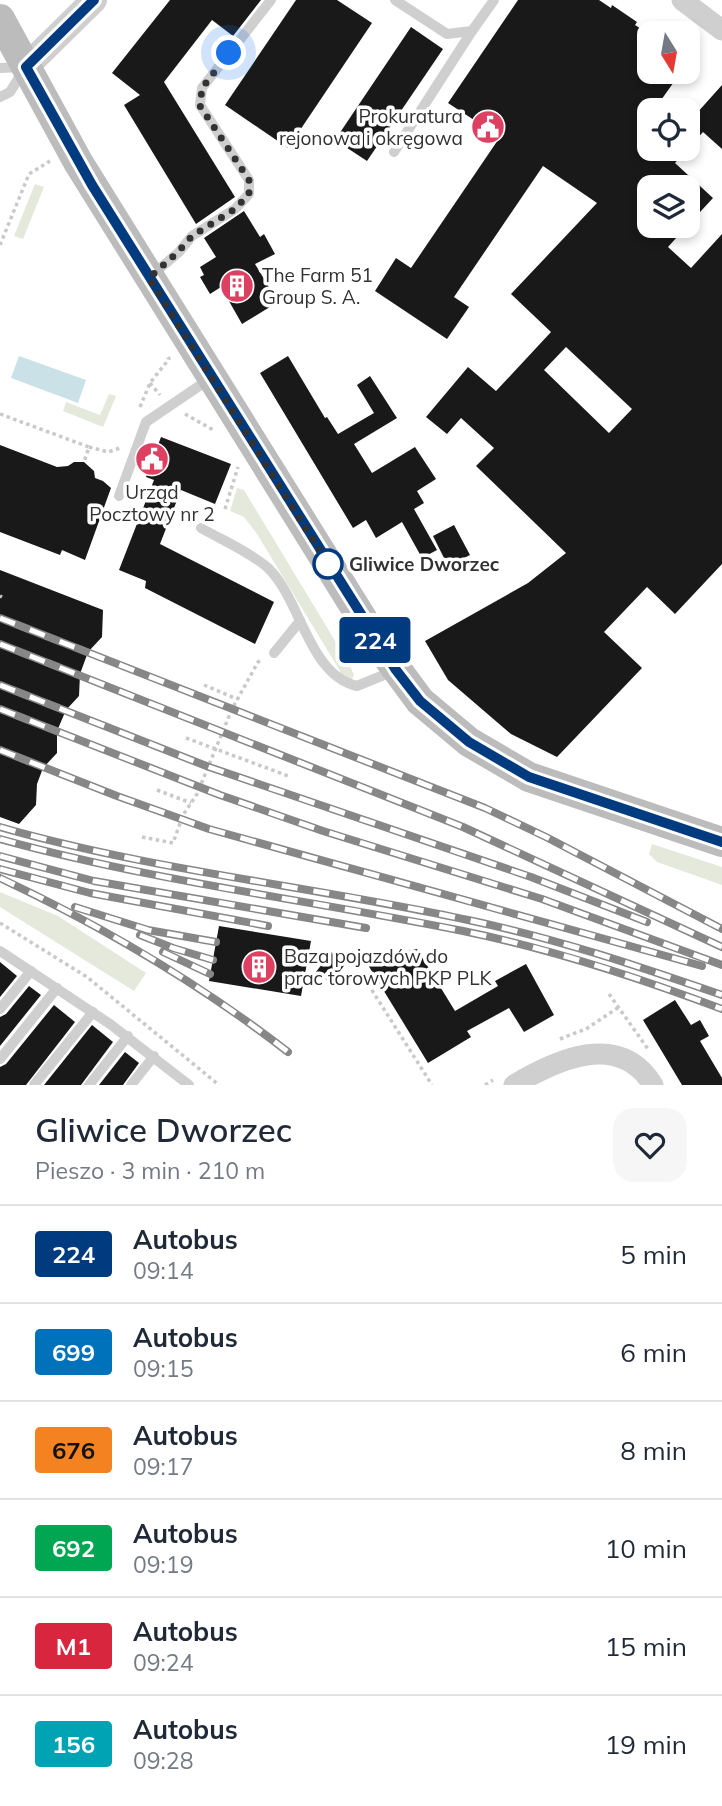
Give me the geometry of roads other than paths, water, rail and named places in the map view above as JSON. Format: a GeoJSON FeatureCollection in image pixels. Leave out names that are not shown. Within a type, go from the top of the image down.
{"type":"FeatureCollection","features":[{"type":"Feature","properties":{"kind":"main road"},"geometry":{"type":"LineString","coordinates":[[0,19],[13,67],[70,149],[396,670],[420,701],[469,742],[529,777],[722,842]]}},
{"type":"Feature","properties":{"kind":"street"},"geometry":{"type":"LineString","coordinates":[[13,67],[94,0]]}},
{"type":"Feature","properties":{"kind":"street"},"geometry":{"type":"LineString","coordinates":[[682,0],[722,30]]}},
{"type":"Feature","properties":{"kind":"street"},"geometry":{"type":"LineString","coordinates":[[514,1085],[556,1062],[578,1055],[608,1055],[635,1065],[653,1085]]}},
{"type":"Feature","properties":{"kind":"lane"},"geometry":{"type":"LineString","coordinates":[[149,278],[192,236],[235,209],[249,194],[249,180],[200,106],[200,97],[202,88],[271,0]]}},
{"type":"Feature","properties":{"kind":"lane"},"geometry":{"type":"LineString","coordinates":[[395,0],[447,34],[472,31]]}},
{"type":"Feature","properties":{"kind":"lane"},"geometry":{"type":"LineString","coordinates":[[394,152],[494,0]]}},
{"type":"Feature","properties":{"kind":"lane"},"geometry":{"type":"LineString","coordinates":[[0,97],[10,92],[13,67]]}},
{"type":"Feature","properties":{"kind":"lane"},"geometry":{"type":"LineString","coordinates":[[120,496],[146,422],[211,378]]}},
{"type":"Feature","properties":{"kind":"lane"},"geometry":{"type":"LineString","coordinates":[[201,528],[268,568],[327,667],[349,685],[357,687],[396,670]]}},
{"type":"Feature","properties":{"kind":"lane"},"geometry":{"type":"LineString","coordinates":[[274,653],[300,621]]}},
{"type":"Feature","properties":{"kind":"lane"},"geometry":{"type":"LineString","coordinates":[[0,951],[128,1036],[189,1085]]}},
{"type":"Feature","properties":{"kind":"lane"},"geometry":{"type":"LineString","coordinates":[[0,1009],[31,971]]}},
{"type":"Feature","properties":{"kind":"lane"},"geometry":{"type":"LineString","coordinates":[[0,1059],[57,988]]}},
{"type":"Feature","properties":{"kind":"lane"},"geometry":{"type":"LineString","coordinates":[[34,1085],[93,1012]]}},
{"type":"Feature","properties":{"kind":"lane"},"geometry":{"type":"LineString","coordinates":[[89,1085],[128,1036]]}},
{"type":"Feature","properties":{"kind":"lane"},"geometry":{"type":"LineString","coordinates":[[131,1085],[154,1056]]}},
{"type":"Feature","properties":{"kind":"water"},"geometry":{"type":"Polygon","coordinates":[[[19,356],[86,380],[78,403],[11,378],[19,356]]]}},
{"type":"Feature","properties":{"kind":"railway"},"geometry":{"type":"LineString","coordinates":[[0,618],[485,808],[722,929]]}},
{"type":"Feature","properties":{"kind":"railway"},"geometry":{"type":"LineString","coordinates":[[0,644],[463,827],[722,947]]}},
{"type":"Feature","properties":{"kind":"railway"},"geometry":{"type":"LineString","coordinates":[[0,685],[209,767],[531,877],[647,922]]}},
{"type":"Feature","properties":{"kind":"railway"},"geometry":{"type":"LineString","coordinates":[[0,709],[220,795],[323,831],[542,899],[722,965]]}},
{"type":"Feature","properties":{"kind":"railway"},"geometry":{"type":"LineString","coordinates":[[0,750],[209,829],[702,966]]}},
{"type":"Feature","properties":{"kind":"railway"},"geometry":{"type":"LineString","coordinates":[[0,827],[175,867],[409,908],[500,927],[596,953],[722,995]]}},
{"type":"Feature","properties":{"kind":"railway"},"geometry":{"type":"LineString","coordinates":[[0,839],[115,867],[496,938],[594,965],[722,1009]]}},
{"type":"Feature","properties":{"kind":"railway"},"geometry":{"type":"LineString","coordinates":[[0,856],[94,881],[366,928]]}},
{"type":"Feature","properties":{"kind":"railway"},"geometry":{"type":"LineString","coordinates":[[0,869],[90,893],[268,926]]}},
{"type":"Feature","properties":{"kind":"railway"},"geometry":{"type":"LineString","coordinates":[[0,878],[149,957],[220,1002],[288,1052]]}},
{"type":"Feature","properties":{"kind":"railway"},"geometry":{"type":"LineString","coordinates":[[75,907],[148,930],[216,942]]}},
{"type":"Feature","properties":{"kind":"railway"},"geometry":{"type":"LineString","coordinates":[[140,935],[213,960]]}},
{"type":"Feature","properties":{"kind":"railway"},"geometry":{"type":"LineString","coordinates":[[163,952],[210,974]]}},
{"type":"Feature","properties":{"kind":"place","name":"Prokuratura rejonowa i okręgowa"},"geometry":{"type":"Point","coordinates":[488,127]}},
{"type":"Feature","properties":{"kind":"place","name":"The Farm 51 Group S. A."},"geometry":{"type":"Point","coordinates":[237,286]}},
{"type":"Feature","properties":{"kind":"place","name":"Urząd Pocztowy nr 2"},"geometry":{"type":"Point","coordinates":[152,459]}},
{"type":"Feature","properties":{"kind":"place","name":"Gliwice Dworzec"},"geometry":{"type":"Point","coordinates":[328,564]}},
{"type":"Feature","properties":{"kind":"place","name":"Baza pojazdów do prac torowych PKP PLK"},"geometry":{"type":"Point","coordinates":[259,967]}}]}
